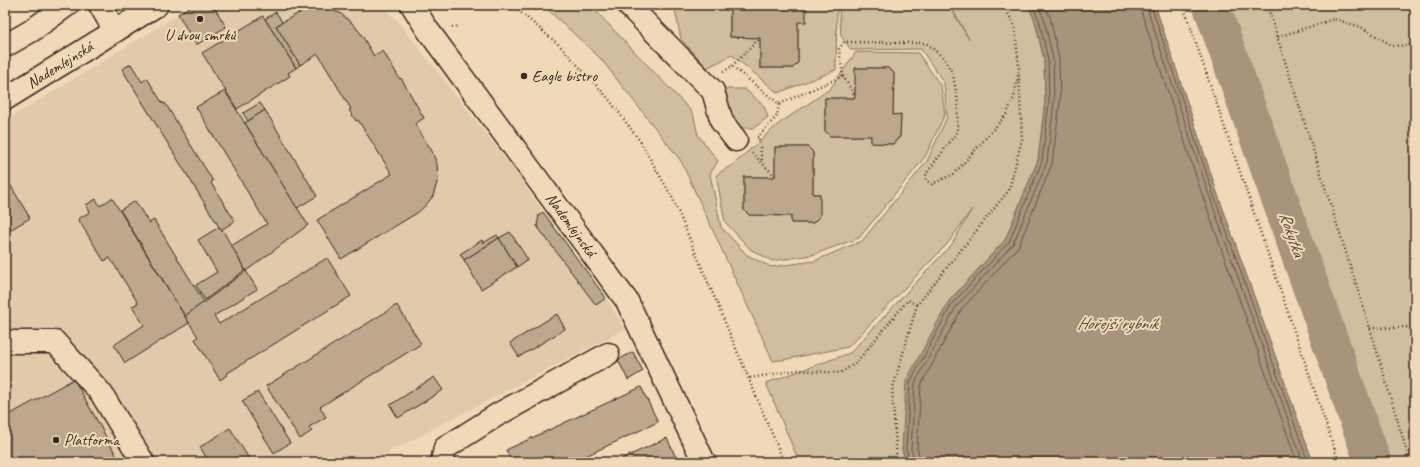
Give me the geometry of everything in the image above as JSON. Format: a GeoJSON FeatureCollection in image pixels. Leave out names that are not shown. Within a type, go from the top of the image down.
{"type":"FeatureCollection","features":[{"type":"Feature","properties":{"kind":"street"},"geometry":{"type":"LineString","coordinates":[[5,46],[31,31],[67,5]]}},
{"type":"Feature","properties":{"kind":"street"},"geometry":{"type":"LineString","coordinates":[[100,5],[115,31]]}},
{"type":"Feature","properties":{"kind":"street","name":"Nademlejnská"},"geometry":{"type":"LineString","coordinates":[[5,99],[157,5]]}},
{"type":"Feature","properties":{"kind":"street","name":"Nademlejnská"},"geometry":{"type":"LineString","coordinates":[[412,5],[627,301],[704,462]]}},
{"type":"Feature","properties":{"kind":"street"},"geometry":{"type":"LineString","coordinates":[[628,5],[713,91],[722,122],[736,140]]}},
{"type":"Feature","properties":{"kind":"street"},"geometry":{"type":"LineString","coordinates":[[7,342],[55,342],[101,393],[143,462]]}},
{"type":"Feature","properties":{"kind":"street"},"geometry":{"type":"LineString","coordinates":[[442,462],[445,448],[497,415],[608,354]]}},
{"type":"Feature","properties":{"kind":"path"},"geometry":{"type":"LineString","coordinates":[[512,5],[558,44],[608,98],[640,141],[672,197],[750,378],[784,462]]}},
{"type":"Feature","properties":{"kind":"path"},"geometry":{"type":"LineString","coordinates":[[897,462],[892,391],[917,305],[1009,190],[1022,139],[1019,69],[1015,28],[1004,5]]}},
{"type":"Feature","properties":{"kind":"path"},"geometry":{"type":"LineString","coordinates":[[1183,5],[1339,462]]}},
{"type":"Feature","properties":{"kind":"path"},"geometry":{"type":"LineString","coordinates":[[1267,5],[1370,328],[1410,462]]}},
{"type":"Feature","properties":{"kind":"path"},"geometry":{"type":"LineString","coordinates":[[1278,37],[1334,19],[1361,27],[1393,46],[1415,45]]}},
{"type":"Feature","properties":{"kind":"path"},"geometry":{"type":"LineString","coordinates":[[705,83],[732,66],[760,38]]}},
{"type":"Feature","properties":{"kind":"path"},"geometry":{"type":"LineString","coordinates":[[855,96],[843,76],[839,49],[844,42],[926,43],[944,58],[953,74],[958,103],[957,132],[926,174],[926,180],[932,184],[954,174],[1006,115],[1014,98],[1019,69]]}},
{"type":"Feature","properties":{"kind":"path"},"geometry":{"type":"LineString","coordinates":[[732,66],[780,104]]}},
{"type":"Feature","properties":{"kind":"path"},"geometry":{"type":"LineString","coordinates":[[780,104],[843,76]]}},
{"type":"Feature","properties":{"kind":"path"},"geometry":{"type":"LineString","coordinates":[[736,140],[758,137],[777,116],[780,104]]}},
{"type":"Feature","properties":{"kind":"path"},"geometry":{"type":"LineString","coordinates":[[758,137],[762,162]]}},
{"type":"Feature","properties":{"kind":"path"},"geometry":{"type":"LineString","coordinates":[[736,140],[762,162],[774,176]]}},
{"type":"Feature","properties":{"kind":"path"},"geometry":{"type":"LineString","coordinates":[[750,378],[797,370],[840,373],[856,363],[908,300],[917,305]]}},
{"type":"Feature","properties":{"kind":"path"},"geometry":{"type":"LineString","coordinates":[[1370,328],[1415,328]]}},
{"type":"Feature","properties":{"kind":"shaded area"},"geometry":{"type":"Polygon","coordinates":[[[194,5],[380,5],[398,21],[518,175],[606,298],[625,329],[391,451],[378,462],[5,462],[5,121],[194,5]]]}},
{"type":"Feature","properties":{"kind":"shaded area"},"geometry":{"type":"Polygon","coordinates":[[[543,5],[590,5],[693,113],[698,135],[718,161],[710,174],[721,227],[747,255],[771,267],[814,261],[862,241],[927,161],[947,117],[944,83],[921,49],[851,50],[841,36],[839,5],[943,5],[950,8],[969,39],[950,5],[1028,5],[1035,21],[1044,60],[1045,101],[1038,160],[1005,240],[949,301],[902,450],[906,462],[799,462],[766,383],[850,353],[952,244],[972,209],[948,243],[848,347],[773,361],[681,161],[601,59],[543,5]]]}},
{"type":"Feature","properties":{"kind":"shaded area"},"geometry":{"type":"Polygon","coordinates":[[[674,5],[730,5],[730,37],[760,38],[760,68],[793,68],[798,63],[798,22],[806,5],[837,5],[836,70],[778,93],[732,55],[707,68],[681,39],[674,5]]]}},
{"type":"Feature","properties":{"kind":"shaded area"},"geometry":{"type":"Polygon","coordinates":[[[1227,5],[1415,5],[1415,462],[1383,462],[1227,5]]]}},
{"type":"Feature","properties":{"kind":"shaded area"},"geometry":{"type":"Polygon","coordinates":[[[856,52],[918,53],[941,86],[945,114],[925,157],[859,238],[812,255],[772,261],[750,249],[725,222],[716,175],[735,163],[777,125],[830,89],[856,52]],[[856,68],[854,98],[825,98],[825,131],[830,136],[871,136],[871,143],[893,144],[900,137],[901,115],[893,115],[894,73],[888,68],[856,68]],[[775,147],[775,176],[744,177],[744,210],[749,215],[791,216],[791,223],[813,223],[820,194],[813,194],[813,153],[808,147],[775,147]]]}},
{"type":"Feature","properties":{"kind":"shaded area"},"geometry":{"type":"Polygon","coordinates":[[[726,89],[745,89],[764,106],[768,117],[754,128],[734,128],[722,94],[726,89]]]}},
{"type":"Feature","properties":{"kind":"water","name":"Hořejší rybník"},"geometry":{"type":"Polygon","coordinates":[[[1028,5],[1155,5],[1216,189],[1313,462],[906,462],[902,450],[906,381],[949,301],[1005,240],[1038,160],[1045,101],[1044,60],[1035,21],[1028,5]]]}},
{"type":"Feature","properties":{"kind":"building"},"geometry":{"type":"Polygon","coordinates":[[[193,5],[213,5],[226,27],[196,45],[178,14],[193,5]]]}},
{"type":"Feature","properties":{"kind":"building"},"geometry":{"type":"Polygon","coordinates":[[[730,5],[806,5],[806,22],[798,22],[798,63],[793,68],[760,68],[760,38],[730,37],[730,5]]]}},
{"type":"Feature","properties":{"kind":"building"},"geometry":{"type":"Polygon","coordinates":[[[325,8],[340,13],[354,25],[374,56],[383,51],[400,79],[401,78],[424,118],[415,124],[432,151],[437,164],[438,179],[433,196],[417,213],[341,259],[317,220],[392,174],[358,120],[356,121],[349,110],[351,109],[318,54],[300,65],[276,26],[309,9],[325,8]]]}},
{"type":"Feature","properties":{"kind":"building"},"geometry":{"type":"Polygon","coordinates":[[[276,12],[282,22],[276,26],[300,65],[296,68],[265,19],[276,12]]]}},
{"type":"Feature","properties":{"kind":"building"},"geometry":{"type":"Polygon","coordinates":[[[263,16],[296,68],[288,73],[290,76],[237,109],[202,53],[263,16]]]}},
{"type":"Feature","properties":{"kind":"building"},"geometry":{"type":"Polygon","coordinates":[[[131,64],[142,82],[147,78],[163,104],[165,103],[213,181],[211,183],[235,221],[221,230],[122,69],[131,64]]]}},
{"type":"Feature","properties":{"kind":"building"},"geometry":{"type":"Polygon","coordinates":[[[855,68],[888,68],[894,73],[893,115],[901,114],[900,136],[893,144],[871,143],[871,136],[830,136],[825,131],[825,98],[854,98],[855,68]]]}},
{"type":"Feature","properties":{"kind":"building"},"geometry":{"type":"Polygon","coordinates":[[[225,91],[308,225],[246,271],[231,246],[267,224],[196,107],[225,91]]]}},
{"type":"Feature","properties":{"kind":"building"},"geometry":{"type":"Polygon","coordinates":[[[260,103],[265,110],[248,121],[243,113],[260,103]]]}},
{"type":"Feature","properties":{"kind":"building"},"geometry":{"type":"Polygon","coordinates":[[[265,110],[317,196],[297,208],[245,123],[265,110]]]}},
{"type":"Feature","properties":{"kind":"building"},"geometry":{"type":"Polygon","coordinates":[[[775,147],[808,147],[813,152],[813,194],[820,194],[820,216],[813,223],[791,223],[791,216],[749,215],[744,210],[744,177],[775,176],[775,147]]]}},
{"type":"Feature","properties":{"kind":"building"},"geometry":{"type":"Polygon","coordinates":[[[5,176],[30,218],[5,233],[5,176]]]}},
{"type":"Feature","properties":{"kind":"building"},"geometry":{"type":"Polygon","coordinates":[[[112,198],[189,323],[125,363],[114,345],[144,325],[132,306],[138,303],[110,258],[104,261],[78,219],[90,212],[86,205],[96,199],[100,206],[112,198]]]}},
{"type":"Feature","properties":{"kind":"building"},"geometry":{"type":"Polygon","coordinates":[[[135,201],[149,223],[154,220],[204,302],[185,316],[120,210],[135,201]]]}},
{"type":"Feature","properties":{"kind":"building"},"geometry":{"type":"Polygon","coordinates":[[[543,212],[606,298],[596,305],[537,226],[539,215],[543,212]]]}},
{"type":"Feature","properties":{"kind":"building"},"geometry":{"type":"Polygon","coordinates":[[[219,227],[221,230],[222,229],[245,270],[205,300],[196,285],[217,272],[198,240],[219,227]]]}},
{"type":"Feature","properties":{"kind":"building"},"geometry":{"type":"Polygon","coordinates":[[[510,232],[528,260],[517,267],[499,238],[510,232]]]}},
{"type":"Feature","properties":{"kind":"building"},"geometry":{"type":"Polygon","coordinates":[[[497,235],[499,238],[464,260],[460,254],[482,240],[483,243],[497,235]]]}},
{"type":"Feature","properties":{"kind":"building"},"geometry":{"type":"Polygon","coordinates":[[[499,238],[517,267],[481,289],[464,260],[499,238]]]}},
{"type":"Feature","properties":{"kind":"building"},"geometry":{"type":"Polygon","coordinates":[[[327,258],[351,296],[226,374],[227,375],[220,380],[195,339],[198,337],[185,316],[246,271],[257,289],[214,316],[219,324],[327,258]]]}},
{"type":"Feature","properties":{"kind":"building"},"geometry":{"type":"Polygon","coordinates":[[[397,305],[421,344],[320,407],[326,417],[309,427],[312,431],[300,439],[266,386],[397,305]]]}},
{"type":"Feature","properties":{"kind":"building"},"geometry":{"type":"Polygon","coordinates":[[[557,314],[565,329],[519,357],[510,343],[557,314]]]}},
{"type":"Feature","properties":{"kind":"building"},"geometry":{"type":"Polygon","coordinates":[[[633,352],[643,371],[628,380],[618,360],[633,352]]]}},
{"type":"Feature","properties":{"kind":"building"},"geometry":{"type":"Polygon","coordinates":[[[434,377],[443,390],[398,418],[390,405],[434,377]]]}},
{"type":"Feature","properties":{"kind":"building","name":"Platforma"},"geometry":{"type":"Polygon","coordinates":[[[74,379],[120,462],[5,462],[5,417],[74,379]]]}},
{"type":"Feature","properties":{"kind":"building"},"geometry":{"type":"Polygon","coordinates":[[[641,387],[658,422],[573,462],[512,462],[506,450],[641,387]]]}},
{"type":"Feature","properties":{"kind":"building"},"geometry":{"type":"Polygon","coordinates":[[[258,392],[290,443],[274,453],[242,401],[258,392]]]}},
{"type":"Feature","properties":{"kind":"building"},"geometry":{"type":"Polygon","coordinates":[[[230,428],[251,462],[209,462],[200,447],[230,428]]]}},
{"type":"Feature","properties":{"kind":"building"},"geometry":{"type":"Polygon","coordinates":[[[667,438],[678,462],[615,462],[667,438]]]}},
{"type":"Feature","properties":{"kind":"waterway","name":"Rokytka"},"geometry":{"type":"LineString","coordinates":[[1211,5],[1373,462]]}},
{"type":"Feature","properties":{"kind":"place","name":"U dvou smrků"},"geometry":{"type":"Point","coordinates":[200,19]}},
{"type":"Feature","properties":{"kind":"place","name":"Eagle bistro"},"geometry":{"type":"Point","coordinates":[524,76]}},
{"type":"Feature","properties":{"kind":"place","name":"Platforma"},"geometry":{"type":"Point","coordinates":[56,440]}}]}
